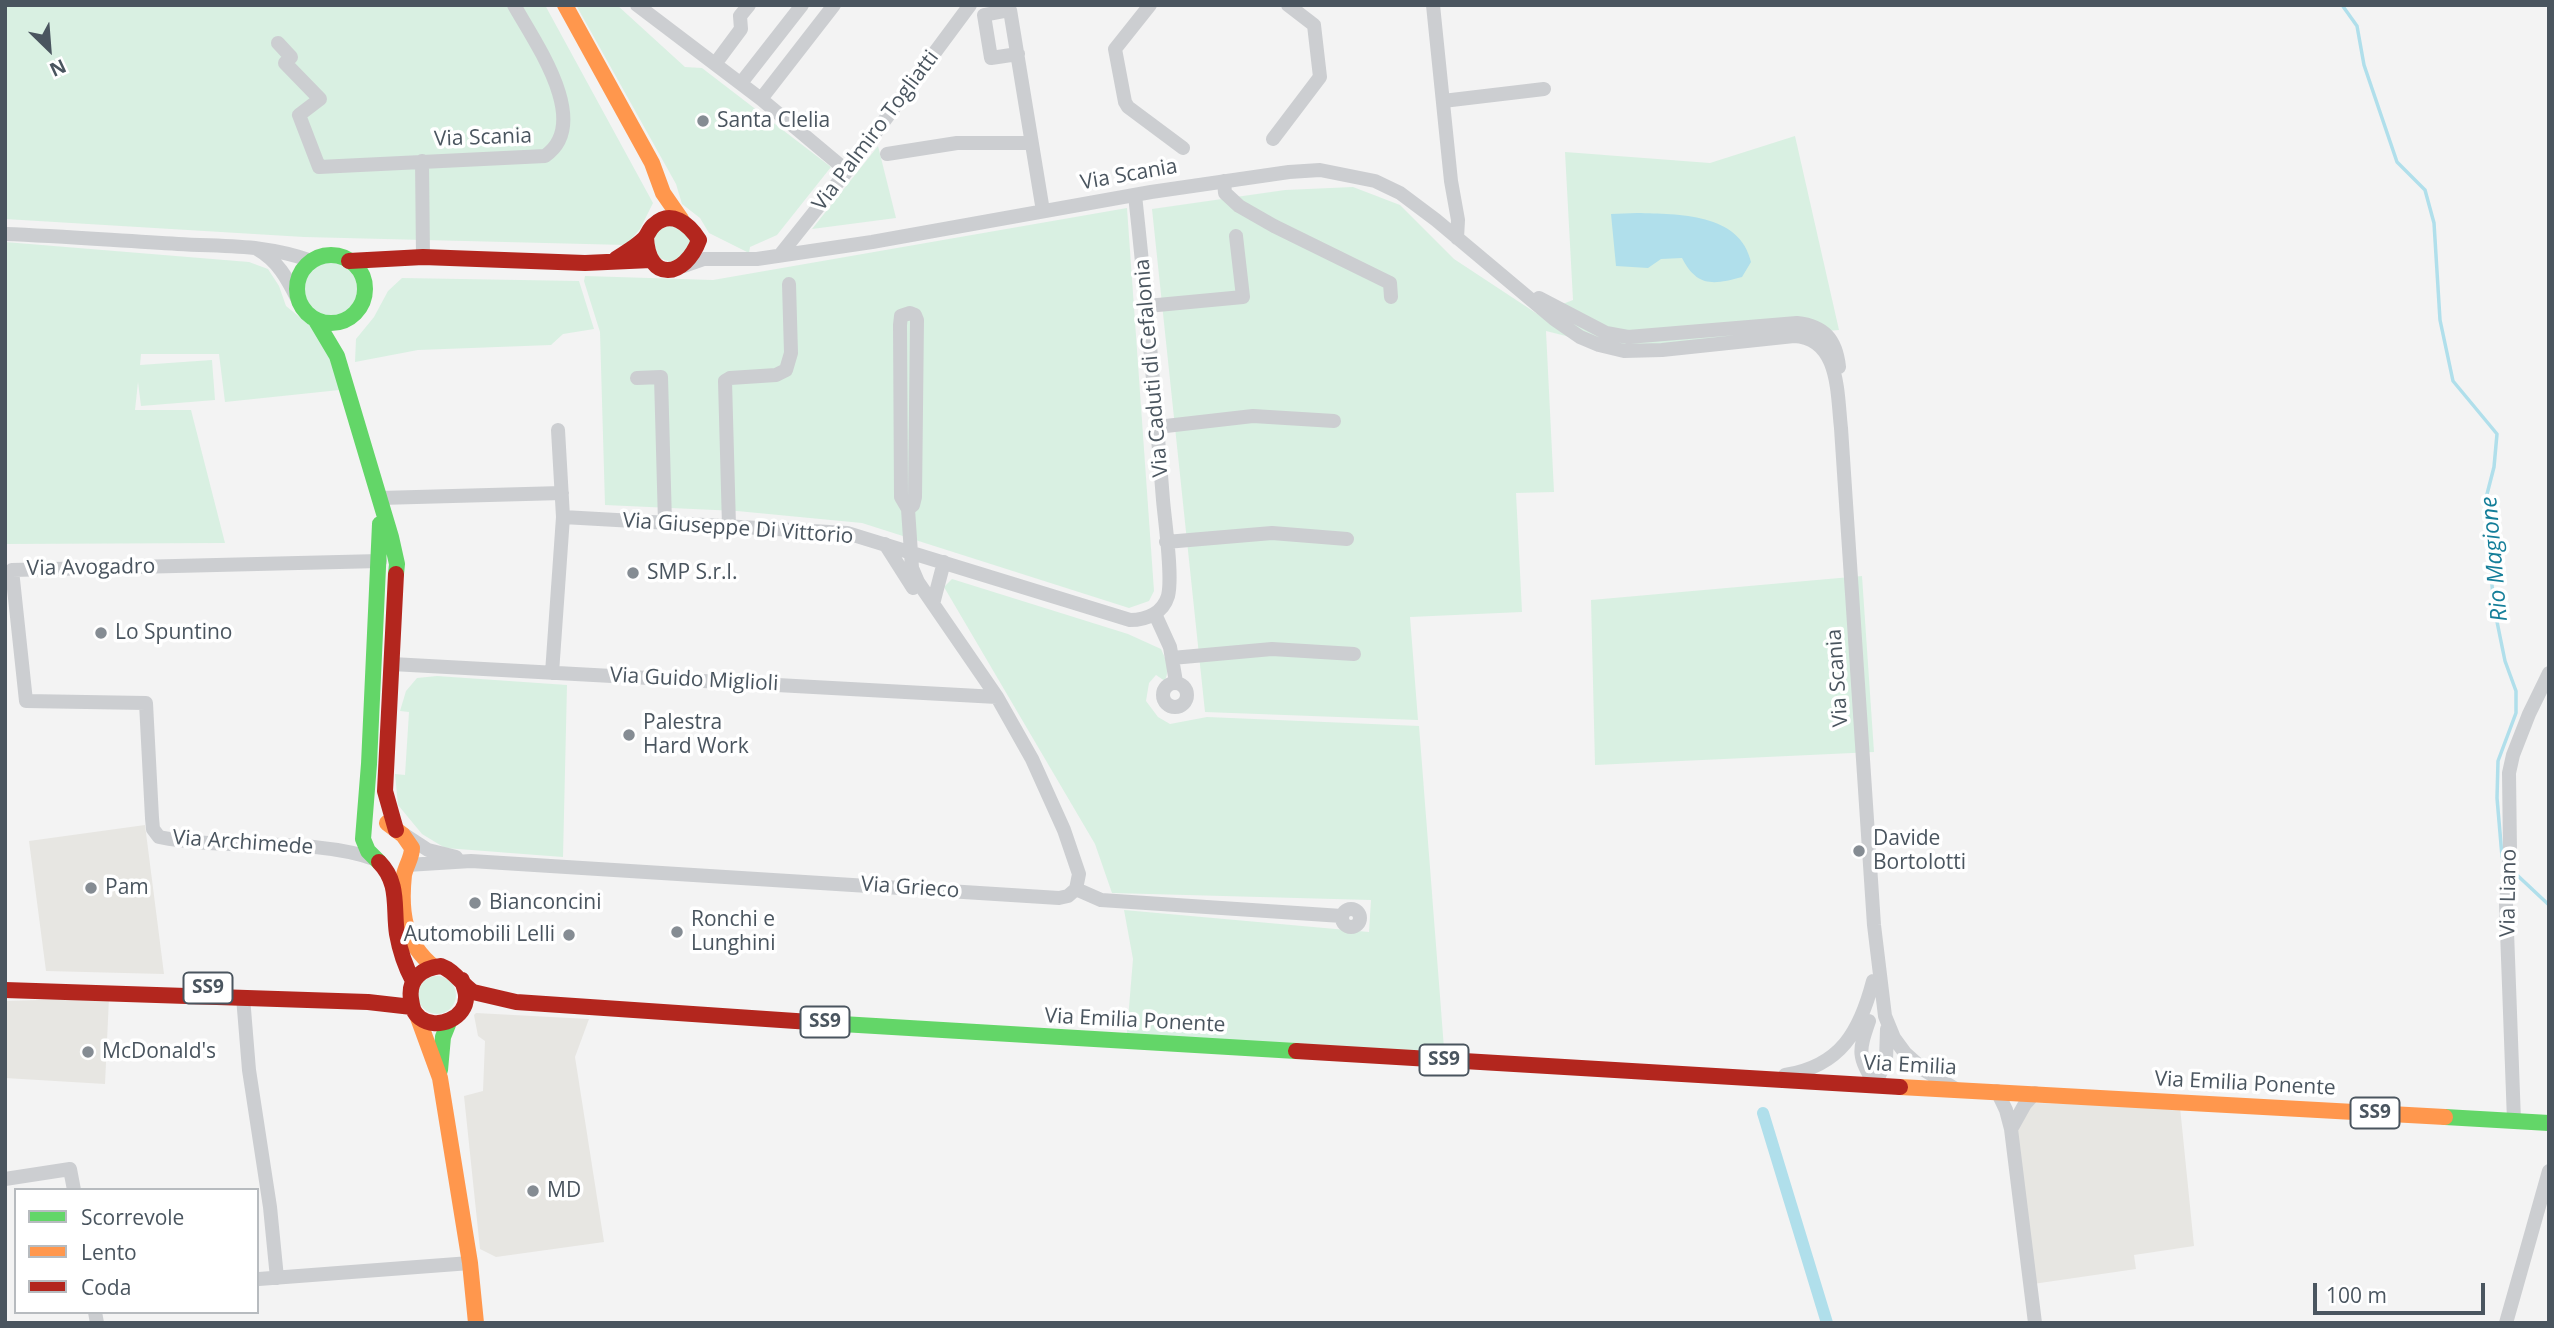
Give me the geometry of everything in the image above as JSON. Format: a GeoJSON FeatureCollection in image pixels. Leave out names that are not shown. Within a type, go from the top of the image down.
{"type":"FeatureCollection","features":[{"type":"Feature","properties":{"kind":"main road"},"geometry":{"type":"LineString","coordinates":[[565,5],[652,163],[663,193],[699,240],[694,256],[684,267]]}},
{"type":"Feature","properties":{"kind":"main road"},"geometry":{"type":"LineString","coordinates":[[651,260],[647,253],[651,230],[663,193]]}},
{"type":"Feature","properties":{"kind":"main road"},"geometry":{"type":"LineString","coordinates":[[612,261],[663,219],[681,219]]}},
{"type":"Feature","properties":{"kind":"main road","name":"Via Scania"},"geometry":{"type":"LineString","coordinates":[[312,261],[330,256],[349,261],[423,257],[563,263],[651,260],[670,270],[684,267]]}},
{"type":"Feature","properties":{"kind":"main road"},"geometry":{"type":"LineString","coordinates":[[315,319],[332,323],[349,317],[360,306],[385,267],[405,258]]}},
{"type":"Feature","properties":{"kind":"main road"},"geometry":{"type":"LineString","coordinates":[[298,300],[299,278],[312,261]]}},
{"type":"Feature","properties":{"kind":"main road"},"geometry":{"type":"LineString","coordinates":[[349,261],[362,277],[363,299]]}},
{"type":"Feature","properties":{"kind":"main road","name":"Via Scania"},"geometry":{"type":"LineString","coordinates":[[298,300],[327,336],[344,378]]}},
{"type":"Feature","properties":{"kind":"main road"},"geometry":{"type":"LineString","coordinates":[[349,317],[341,346],[344,378],[397,564],[386,800],[397,830]]}},
{"type":"Feature","properties":{"kind":"main road"},"geometry":{"type":"LineString","coordinates":[[380,498],[380,561],[363,836],[365,847],[382,864],[393,882],[396,928],[405,968],[412,984]]}},
{"type":"Feature","properties":{"kind":"main road"},"geometry":{"type":"LineString","coordinates":[[374,663],[391,664]]}},
{"type":"Feature","properties":{"kind":"main road"},"geometry":{"type":"LineString","coordinates":[[363,836],[368,826],[377,822],[386,823],[407,840],[412,849],[404,890],[407,936],[418,956],[434,967],[450,970],[462,980],[466,991],[463,1009],[449,1022],[443,1037],[440,1078],[470,1263],[476,1323]]}},
{"type":"Feature","properties":{"kind":"main road"},"geometry":{"type":"LineString","coordinates":[[382,864],[398,869],[407,865]]}},
{"type":"Feature","properties":{"kind":"main road"},"geometry":{"type":"LineString","coordinates":[[434,967],[421,972],[412,984],[408,1009],[440,1078]]}},
{"type":"Feature","properties":{"kind":"main road","name":"SS9"},"geometry":{"type":"LineString","coordinates":[[462,980],[471,991],[516,1002]]}},
{"type":"Feature","properties":{"kind":"main road","name":"SS9"},"geometry":{"type":"LineString","coordinates":[[5,988],[369,992],[412,984]]}},
{"type":"Feature","properties":{"kind":"main road","name":"SS9"},"geometry":{"type":"LineString","coordinates":[[5,988],[243,997],[408,1009]]}},
{"type":"Feature","properties":{"kind":"main road","name":"Via Emilia Ponente"},"geometry":{"type":"LineString","coordinates":[[516,1002],[1753,1079]]}},
{"type":"Feature","properties":{"kind":"main road","name":"SS9"},"geometry":{"type":"LineString","coordinates":[[463,1009],[516,1002]]}},
{"type":"Feature","properties":{"kind":"main road"},"geometry":{"type":"LineString","coordinates":[[408,1009],[432,1023],[449,1022]]}},
{"type":"Feature","properties":{"kind":"main road","name":"Via Emilia"},"geometry":{"type":"LineString","coordinates":[[1753,1079],[2065,1095]]}},
{"type":"Feature","properties":{"kind":"main road","name":"Via Emilia Ponente"},"geometry":{"type":"LineString","coordinates":[[2065,1095],[2549,1123]]}},
{"type":"Feature","properties":{"kind":"street","name":"Via Scania"},"geometry":{"type":"LineString","coordinates":[[278,43],[291,57],[285,63],[320,99],[299,115],[319,167],[545,156],[557,146],[563,119],[559,92],[550,69],[514,5]]}},
{"type":"Feature","properties":{"kind":"street"},"geometry":{"type":"LineString","coordinates":[[636,5],[741,83],[847,171]]}},
{"type":"Feature","properties":{"kind":"street"},"geometry":{"type":"LineString","coordinates":[[715,64],[741,29],[740,16],[749,5]]}},
{"type":"Feature","properties":{"kind":"street"},"geometry":{"type":"LineString","coordinates":[[741,83],[802,5]]}},
{"type":"Feature","properties":{"kind":"street"},"geometry":{"type":"LineString","coordinates":[[761,99],[834,5]]}},
{"type":"Feature","properties":{"kind":"street"},"geometry":{"type":"LineString","coordinates":[[1150,5],[1115,49],[1125,102],[1183,148]]}},
{"type":"Feature","properties":{"kind":"street"},"geometry":{"type":"LineString","coordinates":[[1273,139],[1320,76],[1314,25],[1288,5]]}},
{"type":"Feature","properties":{"kind":"street"},"geometry":{"type":"LineString","coordinates":[[1433,5],[1451,181],[1458,220],[1457,238]]}},
{"type":"Feature","properties":{"kind":"street","name":"Via Palmiro Togliatti"},"geometry":{"type":"LineString","coordinates":[[780,255],[847,171],[967,6]]}},
{"type":"Feature","properties":{"kind":"street"},"geometry":{"type":"LineString","coordinates":[[1018,54],[1043,211]]}},
{"type":"Feature","properties":{"kind":"street"},"geometry":{"type":"LineString","coordinates":[[1443,101],[1544,89]]}},
{"type":"Feature","properties":{"kind":"street"},"geometry":{"type":"LineString","coordinates":[[887,154],[957,143],[1032,143]]}},
{"type":"Feature","properties":{"kind":"street","name":"Via Scania"},"geometry":{"type":"LineString","coordinates":[[422,161],[423,257]]}},
{"type":"Feature","properties":{"kind":"street","name":"Via Scania"},"geometry":{"type":"LineString","coordinates":[[684,267],[704,258],[757,259],[1135,195],[1320,170],[1346,173],[1375,181],[1400,193],[1507,280],[1590,326],[1616,336],[1797,323],[1821,329],[1831,339],[1839,359],[1841,384],[1841,428],[1874,925],[1888,1047],[1886,1060],[1875,1085]]}},
{"type":"Feature","properties":{"kind":"street"},"geometry":{"type":"LineString","coordinates":[[1224,181],[1225,193],[1239,206],[1326,253],[1390,283],[1391,297]]}},
{"type":"Feature","properties":{"kind":"street"},"geometry":{"type":"LineString","coordinates":[[1436,220],[1449,201],[1451,181]]}},
{"type":"Feature","properties":{"kind":"street","name":"Via Caduti di Cefalonia"},"geometry":{"type":"LineString","coordinates":[[1135,195],[1147,306],[1169,589],[1167,600],[1155,614]]}},
{"type":"Feature","properties":{"kind":"street","name":"Via Scania"},"geometry":{"type":"LineString","coordinates":[[5,234],[252,246],[269,253],[312,261]]}},
{"type":"Feature","properties":{"kind":"street"},"geometry":{"type":"LineString","coordinates":[[1147,306],[1243,296],[1236,236]]}},
{"type":"Feature","properties":{"kind":"street"},"geometry":{"type":"LineString","coordinates":[[699,240],[726,257]]}},
{"type":"Feature","properties":{"kind":"street","name":"Via Scania"},"geometry":{"type":"LineString","coordinates":[[269,253],[285,274],[298,300]]}},
{"type":"Feature","properties":{"kind":"street"},"geometry":{"type":"LineString","coordinates":[[729,526],[725,381],[730,378],[776,375],[786,370],[791,353],[789,284]]}},
{"type":"Feature","properties":{"kind":"street"},"geometry":{"type":"LineString","coordinates":[[908,509],[913,505],[915,496],[918,395],[917,320],[911,313],[901,316],[899,333],[901,497],[908,509],[912,568],[918,582],[997,696],[1032,759],[1064,830],[1079,874],[1076,889],[1101,900],[1342,916]]}},
{"type":"Feature","properties":{"kind":"street"},"geometry":{"type":"LineString","coordinates":[[637,378],[661,377],[665,523]]}},
{"type":"Feature","properties":{"kind":"street"},"geometry":{"type":"LineString","coordinates":[[1157,426],[1253,416],[1334,421]]}},
{"type":"Feature","properties":{"kind":"street"},"geometry":{"type":"LineString","coordinates":[[552,673],[563,517],[558,430]]}},
{"type":"Feature","properties":{"kind":"street"},"geometry":{"type":"LineString","coordinates":[[380,498],[562,493]]}},
{"type":"Feature","properties":{"kind":"street","name":"Via Giuseppe Di Vittorio"},"geometry":{"type":"LineString","coordinates":[[563,517],[848,533],[1130,620],[1141,620],[1155,614]]}},
{"type":"Feature","properties":{"kind":"street"},"geometry":{"type":"LineString","coordinates":[[1166,542],[1272,533],[1346,539]]}},
{"type":"Feature","properties":{"kind":"street"},"geometry":{"type":"LineString","coordinates":[[885,544],[917,594],[933,604]]}},
{"type":"Feature","properties":{"kind":"street","name":"Via Avogadro"},"geometry":{"type":"LineString","coordinates":[[146,703],[26,701],[12,570],[380,561]]}},
{"type":"Feature","properties":{"kind":"street"},"geometry":{"type":"LineString","coordinates":[[933,604],[944,562]]}},
{"type":"Feature","properties":{"kind":"street"},"geometry":{"type":"LineString","coordinates":[[1155,614],[1164,632],[1176,682]]}},
{"type":"Feature","properties":{"kind":"street"},"geometry":{"type":"LineString","coordinates":[[1172,658],[1272,649],[1354,654]]}},
{"type":"Feature","properties":{"kind":"street","name":"Via Guido Miglioli"},"geometry":{"type":"LineString","coordinates":[[391,664],[997,696]]}},
{"type":"Feature","properties":{"kind":"street","name":"Via Liano"},"geometry":{"type":"LineString","coordinates":[[2514,1121],[2506,904],[2510,851],[2509,773],[2516,745],[2549,673]]}},
{"type":"Feature","properties":{"kind":"street","name":"Via Archimede"},"geometry":{"type":"LineString","coordinates":[[146,703],[153,829],[159,837],[362,854],[382,864]]}},
{"type":"Feature","properties":{"kind":"street"},"geometry":{"type":"LineString","coordinates":[[397,830],[428,850],[471,861]]}},
{"type":"Feature","properties":{"kind":"street"},"geometry":{"type":"LineString","coordinates":[[320,849],[363,836]]}},
{"type":"Feature","properties":{"kind":"street"},"geometry":{"type":"LineString","coordinates":[[407,865],[471,861]]}},
{"type":"Feature","properties":{"kind":"street","name":"Via Grieco"},"geometry":{"type":"LineString","coordinates":[[471,861],[1059,898],[1068,896],[1076,889]]}},
{"type":"Feature","properties":{"kind":"street","name":"Via Scania"},"geometry":{"type":"LineString","coordinates":[[1874,925],[1871,1013],[1860,1046],[1862,1059],[1875,1085]]}},
{"type":"Feature","properties":{"kind":"street","name":"Via Scania"},"geometry":{"type":"LineString","coordinates":[[1753,1079],[1807,1070],[1827,1059],[1843,1045],[1861,1022],[1872,981]]}},
{"type":"Feature","properties":{"kind":"street"},"geometry":{"type":"LineString","coordinates":[[243,997],[249,1070],[270,1207],[277,1278]]}},
{"type":"Feature","properties":{"kind":"street","name":"Via Scania"},"geometry":{"type":"LineString","coordinates":[[1885,1016],[1905,1053],[1924,1070],[1956,1089]]}},
{"type":"Feature","properties":{"kind":"street"},"geometry":{"type":"LineString","coordinates":[[1997,1091],[2011,1129],[2035,1323]]}},
{"type":"Feature","properties":{"kind":"street"},"geometry":{"type":"LineString","coordinates":[[2011,1129],[2017,1116],[2035,1093]]}},
{"type":"Feature","properties":{"kind":"street"},"geometry":{"type":"LineString","coordinates":[[5,1179],[70,1169],[74,1188]]}},
{"type":"Feature","properties":{"kind":"street"},"geometry":{"type":"LineString","coordinates":[[2506,1323],[2549,1171]]}},
{"type":"Feature","properties":{"kind":"street"},"geometry":{"type":"LineString","coordinates":[[259,1279],[470,1263]]}},
{"type":"Feature","properties":{"kind":"shaded area"},"geometry":{"type":"Polygon","coordinates":[[[145,825],[164,974],[46,971],[29,841],[145,825]]]}},
{"type":"Feature","properties":{"kind":"shaded area"},"geometry":{"type":"Polygon","coordinates":[[[109,998],[105,1084],[5,1078],[5,1001],[109,998]]]}},
{"type":"Feature","properties":{"kind":"shaded area"},"geometry":{"type":"Polygon","coordinates":[[[474,1015],[589,1019],[575,1057],[604,1242],[496,1257],[480,1249],[464,1096],[483,1091],[485,1041],[478,1036],[474,1015]]]}},
{"type":"Feature","properties":{"kind":"shaded area"},"geometry":{"type":"Polygon","coordinates":[[[2035,1103],[2180,1107],[2194,1246],[2134,1255],[2136,1269],[2033,1284],[2016,1138],[2018,1123],[2026,1109],[2035,1103]]]}},
{"type":"Feature","properties":{"kind":"green space"},"geometry":{"type":"Polygon","coordinates":[[[5,5],[545,5],[653,203],[640,229],[626,245],[304,237],[5,219],[5,5]]]}},
{"type":"Feature","properties":{"kind":"green space"},"geometry":{"type":"Polygon","coordinates":[[[576,5],[617,5],[685,67],[702,68],[831,167],[777,235],[750,247],[749,253],[709,233],[700,218],[682,204],[676,184],[576,5]]]}},
{"type":"Feature","properties":{"kind":"green space"},"geometry":{"type":"Polygon","coordinates":[[[1795,136],[1839,330],[1614,348],[1546,331],[1554,492],[1516,493],[1522,612],[1410,617],[1418,720],[1205,712],[1152,209],[1285,190],[1353,187],[1400,205],[1454,259],[1545,319],[1545,311],[1573,300],[1565,152],[1710,163],[1795,136]]]}},
{"type":"Feature","properties":{"kind":"green space"},"geometry":{"type":"Polygon","coordinates":[[[878,146],[896,218],[812,229],[878,146]]]}},
{"type":"Feature","properties":{"kind":"green space"},"geometry":{"type":"Polygon","coordinates":[[[1127,208],[1154,591],[1149,601],[1129,608],[862,523],[737,511],[605,505],[600,332],[584,281],[585,276],[713,280],[1127,208]]]}},
{"type":"Feature","properties":{"kind":"green space"},"geometry":{"type":"Polygon","coordinates":[[[673,223],[693,240],[675,264],[657,257],[654,243],[657,232],[673,223]]]}},
{"type":"Feature","properties":{"kind":"green space"},"geometry":{"type":"Polygon","coordinates":[[[5,242],[249,262],[268,269],[279,286],[286,306],[340,350],[349,389],[225,402],[219,354],[141,354],[140,365],[212,360],[215,400],[141,406],[138,382],[135,410],[191,410],[225,543],[5,544],[5,242]]]}},
{"type":"Feature","properties":{"kind":"green space"},"geometry":{"type":"Polygon","coordinates":[[[330,262],[349,270],[357,289],[349,308],[330,316],[311,308],[303,289],[311,270],[330,262]]]}},
{"type":"Feature","properties":{"kind":"green space"},"geometry":{"type":"Polygon","coordinates":[[[402,278],[579,281],[594,329],[563,334],[551,345],[418,350],[355,362],[356,339],[374,317],[388,291],[402,278]]]}},
{"type":"Feature","properties":{"kind":"green space"},"geometry":{"type":"Polygon","coordinates":[[[1862,576],[1874,752],[1595,765],[1591,600],[1862,576]]]}},
{"type":"Feature","properties":{"kind":"green space"},"geometry":{"type":"Polygon","coordinates":[[[952,579],[1128,634],[1161,649],[1169,667],[1165,681],[1156,675],[1149,683],[1146,701],[1158,717],[1170,724],[1207,717],[1419,726],[1445,1061],[1126,1043],[1133,959],[1124,910],[1369,932],[1371,900],[1112,893],[1095,844],[944,587],[952,579]]]}},
{"type":"Feature","properties":{"kind":"green space"},"geometry":{"type":"Polygon","coordinates":[[[437,676],[567,685],[563,857],[445,848],[422,834],[398,805],[395,774],[405,775],[409,712],[400,711],[406,691],[417,678],[437,676]]]}},
{"type":"Feature","properties":{"kind":"green space"},"geometry":{"type":"Polygon","coordinates":[[[437,976],[450,982],[456,995],[450,1008],[437,1014],[424,1008],[418,995],[424,982],[437,976]]]}},
{"type":"Feature","properties":{"kind":"water"},"geometry":{"type":"Polygon","coordinates":[[[1611,214],[1688,216],[1721,225],[1745,246],[1751,262],[1742,277],[1714,282],[1700,279],[1682,258],[1661,259],[1648,268],[1616,266],[1611,214]]]}},
{"type":"Feature","properties":{"kind":"waterway","name":"Rio Magione"},"geometry":{"type":"LineString","coordinates":[[2342,5],[2357,26],[2364,65],[2397,162],[2425,190],[2434,223],[2440,320],[2453,381],[2497,434],[2494,467],[2486,498],[2488,541],[2494,607],[2505,661],[2516,691],[2516,713],[2498,761],[2497,798],[2502,856]]}},
{"type":"Feature","properties":{"kind":"waterway","name":"Rio Magione"},"geometry":{"type":"LineString","coordinates":[[2517,875],[2549,905]]}},
{"type":"Feature","properties":{"kind":"waterway"},"geometry":{"type":"LineString","coordinates":[[1763,1113],[1827,1323]]}},
{"type":"Feature","properties":{"kind":"traffic: fast"},"geometry":{"type":"LineString","coordinates":[[331,255],[344,258],[355,265],[362,276],[365,289],[362,302],[355,313],[344,320],[331,323],[318,320],[307,313],[300,302],[297,289],[300,276],[307,265],[318,258],[331,255]]}},
{"type":"Feature","properties":{"kind":"traffic: fast"},"geometry":{"type":"LineString","coordinates":[[315,319],[337,356],[391,537],[397,564],[396,574]]}},
{"type":"Feature","properties":{"kind":"traffic: fast"},"geometry":{"type":"LineString","coordinates":[[379,862],[368,851],[363,839],[380,524]]}},
{"type":"Feature","properties":{"kind":"traffic: fast"},"geometry":{"type":"LineString","coordinates":[[440,1070],[443,1037],[449,1022]]}},
{"type":"Feature","properties":{"kind":"traffic: fast"},"geometry":{"type":"LineString","coordinates":[[825,1023],[1296,1051]]}},
{"type":"Feature","properties":{"kind":"traffic: fast"},"geometry":{"type":"LineString","coordinates":[[2445,1117],[2549,1123]]}},
{"type":"Feature","properties":{"kind":"traffic: slow"},"geometry":{"type":"LineString","coordinates":[[565,5],[652,163],[663,193],[681,219]]}},
{"type":"Feature","properties":{"kind":"traffic: slow"},"geometry":{"type":"LineString","coordinates":[[387,823],[403,835],[412,848],[404,875],[406,926],[416,948],[434,967]]}},
{"type":"Feature","properties":{"kind":"traffic: slow"},"geometry":{"type":"LineString","coordinates":[[417,1015],[440,1078],[470,1263],[476,1323]]}},
{"type":"Feature","properties":{"kind":"traffic: slow"},"geometry":{"type":"LineString","coordinates":[[1900,1087],[2445,1117]]}},
{"type":"Feature","properties":{"kind":"traffic: jam"},"geometry":{"type":"LineString","coordinates":[[616,259],[641,242],[660,220],[667,218],[685,224],[699,240],[685,262],[668,270],[653,262],[648,252],[646,237]]}},
{"type":"Feature","properties":{"kind":"traffic: jam"},"geometry":{"type":"LineString","coordinates":[[349,261],[423,257],[585,263],[651,260]]}},
{"type":"Feature","properties":{"kind":"traffic: jam"},"geometry":{"type":"LineString","coordinates":[[396,574],[385,791],[396,830]]}},
{"type":"Feature","properties":{"kind":"traffic: jam"},"geometry":{"type":"LineString","coordinates":[[379,862],[386,870],[393,887],[398,940],[413,981]]}},
{"type":"Feature","properties":{"kind":"traffic: jam"},"geometry":{"type":"LineString","coordinates":[[462,980],[462,982],[463,984],[466,994],[465,1004],[456,1016],[442,1023],[434,1023],[427,1022],[416,1014],[411,992],[414,980],[422,972],[441,966],[454,974],[461,982],[465,985],[473,992],[516,1002],[825,1023]]}},
{"type":"Feature","properties":{"kind":"traffic: jam"},"geometry":{"type":"LineString","coordinates":[[5,990],[368,1002],[412,1007]]}},
{"type":"Feature","properties":{"kind":"traffic: jam"},"geometry":{"type":"LineString","coordinates":[[1296,1051],[1900,1087]]}},
{"type":"Feature","properties":{"kind":"place","name":"Santa Clelia"},"geometry":{"type":"Point","coordinates":[703,121]}},
{"type":"Feature","properties":{"kind":"place","name":"SMP S.r.l."},"geometry":{"type":"Point","coordinates":[633,573]}},
{"type":"Feature","properties":{"kind":"place","name":"Lo Spuntino"},"geometry":{"type":"Point","coordinates":[101,633]}},
{"type":"Feature","properties":{"kind":"place","name":"Palestra Hard Work"},"geometry":{"type":"Point","coordinates":[629,735]}},
{"type":"Feature","properties":{"kind":"place","name":"Davide Bortolotti"},"geometry":{"type":"Point","coordinates":[1859,851]}},
{"type":"Feature","properties":{"kind":"place","name":"Pam"},"geometry":{"type":"Point","coordinates":[91,888]}},
{"type":"Feature","properties":{"kind":"place","name":"Bianconcini"},"geometry":{"type":"Point","coordinates":[475,903]}},
{"type":"Feature","properties":{"kind":"place","name":"Ronchi e Lunghini"},"geometry":{"type":"Point","coordinates":[677,932]}},
{"type":"Feature","properties":{"kind":"place","name":"Automobili Lelli"},"geometry":{"type":"Point","coordinates":[569,935]}},
{"type":"Feature","properties":{"kind":"place","name":"McDonald's"},"geometry":{"type":"Point","coordinates":[88,1052]}},
{"type":"Feature","properties":{"kind":"place","name":"MD"},"geometry":{"type":"Point","coordinates":[533,1191]}}]}
